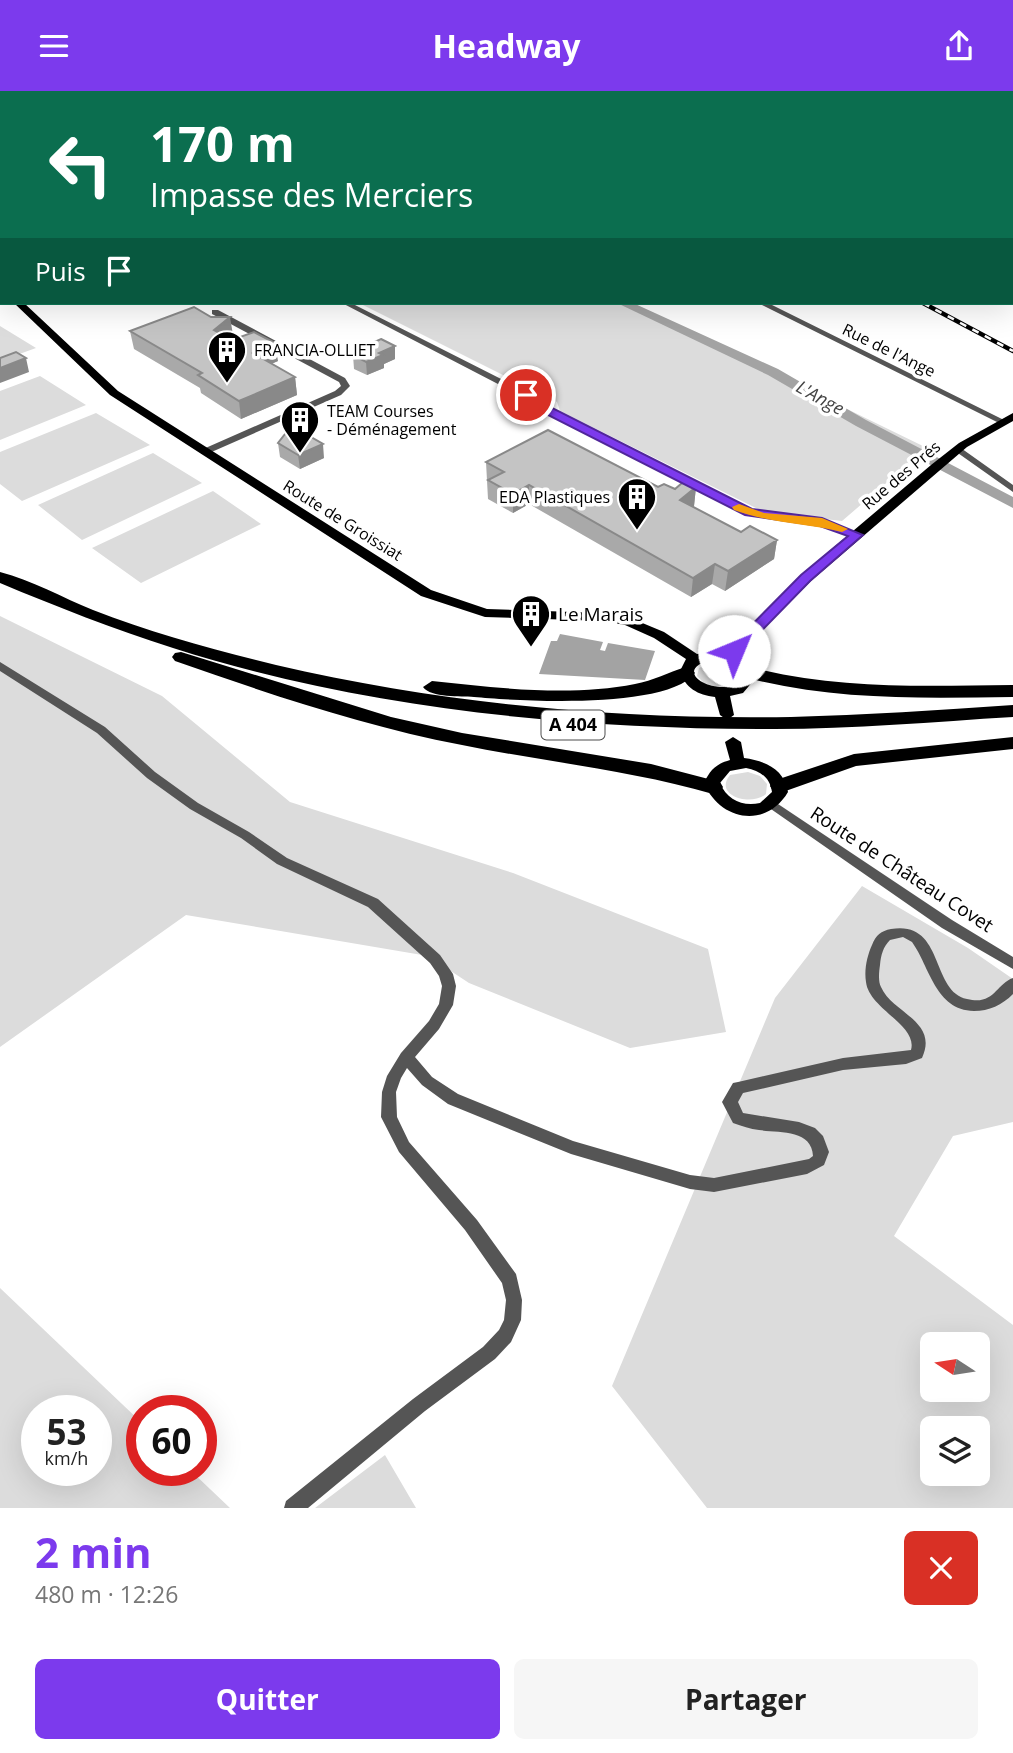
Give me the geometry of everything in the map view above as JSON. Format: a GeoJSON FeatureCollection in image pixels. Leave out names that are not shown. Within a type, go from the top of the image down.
{"type":"FeatureCollection","features":[{"type":"Feature","properties":{"kind":"highway","name":"A 404"},"geometry":{"type":"LineString","coordinates":[[0,577],[115,624],[263,667],[422,698],[518,710],[630,719],[806,722],[1013,711]]}},
{"type":"Feature","properties":{"kind":"highway","name":"A 404"},"geometry":{"type":"LineString","coordinates":[[0,589],[142,643],[228,669],[323,690],[430,709],[539,722],[666,731],[768,733],[1013,722]]}},
{"type":"Feature","properties":{"kind":"highway"},"geometry":{"type":"LineString","coordinates":[[142,643],[220,671],[396,724],[464,739],[669,775],[713,787]]}},
{"type":"Feature","properties":{"kind":"highway"},"geometry":{"type":"LineString","coordinates":[[263,667],[439,688],[542,693],[638,691],[667,684],[690,666]]}},
{"type":"Feature","properties":{"kind":"highway"},"geometry":{"type":"LineString","coordinates":[[746,671],[778,681],[836,688],[1013,691]]}},
{"type":"Feature","properties":{"kind":"highway"},"geometry":{"type":"LineString","coordinates":[[776,795],[854,760],[1013,743]]}},
{"type":"Feature","properties":{"kind":"main road","name":"Route de Groissiat"},"geometry":{"type":"LineString","coordinates":[[21,305],[105,385],[204,452],[400,577],[468,610],[502,615],[603,617],[628,621],[659,635],[690,666]]}},
{"type":"Feature","properties":{"kind":"main road","name":"Rue des Prés"},"geometry":{"type":"LineString","coordinates":[[727,657],[806,578],[935,468],[958,449],[1009,419]]}},
{"type":"Feature","properties":{"kind":"main road"},"geometry":{"type":"LineString","coordinates":[[708,655],[727,657],[738,662],[746,671],[747,680],[744,686],[722,694],[696,688],[690,666],[708,655]]}},
{"type":"Feature","properties":{"kind":"main road"},"geometry":{"type":"LineString","coordinates":[[722,694],[727,715]]}},
{"type":"Feature","properties":{"kind":"main road"},"geometry":{"type":"LineString","coordinates":[[733,742],[737,763]]}},
{"type":"Feature","properties":{"kind":"main road"},"geometry":{"type":"LineString","coordinates":[[737,763],[761,767],[774,775],[776,795],[752,810],[732,807],[717,796],[713,787],[717,772],[737,763]]}},
{"type":"Feature","properties":{"kind":"street"},"geometry":{"type":"LineString","coordinates":[[350,305],[526,395],[544,409],[749,513],[822,522],[857,535]]}},
{"type":"Feature","properties":{"kind":"street","name":"Rue de l'Ange"},"geometry":{"type":"LineString","coordinates":[[766,305],[1009,419]]}},
{"type":"Feature","properties":{"kind":"street"},"geometry":{"type":"LineString","coordinates":[[204,452],[338,393],[346,386],[342,380],[215,312]]}},
{"type":"Feature","properties":{"kind":"street"},"geometry":{"type":"LineString","coordinates":[[958,449],[1013,489]]}},
{"type":"Feature","properties":{"kind":"street"},"geometry":{"type":"LineString","coordinates":[[0,666],[101,730],[151,775],[194,806],[245,835],[282,861],[373,903],[435,959],[447,980],[446,1005],[434,1025],[406,1057],[394,1076],[388,1109],[394,1131],[404,1147],[471,1225],[506,1274],[514,1300],[512,1319],[505,1336],[489,1353],[419,1405],[293,1508]]}},
{"type":"Feature","properties":{"kind":"street","name":"Route de Château Covet"},"geometry":{"type":"LineString","coordinates":[[776,795],[947,924],[1013,964]]}},
{"type":"Feature","properties":{"kind":"street"},"geometry":{"type":"LineString","coordinates":[[406,1057],[427,1081],[444,1094],[474,1108],[571,1147],[690,1182],[715,1185],[807,1167],[818,1162],[821,1157],[816,1138],[806,1131],[790,1126],[753,1125],[738,1118],[730,1102],[738,1088],[843,1063],[906,1058],[917,1054],[920,1044],[916,1034],[874,988],[872,971],[876,950],[886,935],[901,932],[917,938],[928,952],[939,985],[946,993],[964,1004],[975,1007],[986,1005],[1010,991],[1013,984]]}},
{"type":"Feature","properties":{"kind":"shaded area"},"geometry":{"type":"Polygon","coordinates":[[[363,305],[634,305],[927,448],[842,521],[764,512],[560,411],[557,402],[363,305]]]}},
{"type":"Feature","properties":{"kind":"shaded area"},"geometry":{"type":"Polygon","coordinates":[[[0,326],[36,348],[0,361],[0,326]]]}},
{"type":"Feature","properties":{"kind":"shaded area"},"geometry":{"type":"Polygon","coordinates":[[[40,376],[86,405],[0,440],[0,391],[40,376]]]}},
{"type":"Feature","properties":{"kind":"shaded area"},"geometry":{"type":"Polygon","coordinates":[[[96,413],[150,445],[22,501],[0,484],[0,452],[96,413]]]}},
{"type":"Feature","properties":{"kind":"shaded area"},"geometry":{"type":"Polygon","coordinates":[[[153,453],[202,483],[82,540],[38,505],[153,453]]]}},
{"type":"Feature","properties":{"kind":"shaded area"},"geometry":{"type":"Polygon","coordinates":[[[213,491],[261,524],[141,583],[92,548],[213,491]]]}},
{"type":"Feature","properties":{"kind":"shaded area"},"geometry":{"type":"Polygon","coordinates":[[[0,616],[162,696],[290,802],[513,873],[708,949],[726,1032],[630,1048],[469,983],[428,956],[186,915],[0,1047],[0,616]]]}},
{"type":"Feature","properties":{"kind":"shaded area"},"geometry":{"type":"Polygon","coordinates":[[[560,634],[603,642],[600,650],[605,651],[608,643],[655,651],[645,680],[539,674],[551,641],[557,641],[560,634]]]}},
{"type":"Feature","properties":{"kind":"shaded area"},"geometry":{"type":"Polygon","coordinates":[[[713,662],[724,664],[733,670],[733,682],[716,687],[704,683],[697,676],[699,668],[713,662]]]}},
{"type":"Feature","properties":{"kind":"shaded area"},"geometry":{"type":"Polygon","coordinates":[[[748,772],[760,776],[767,784],[766,794],[759,798],[744,799],[730,794],[726,789],[726,782],[730,775],[748,772]]]}},
{"type":"Feature","properties":{"kind":"shaded area"},"geometry":{"type":"Polygon","coordinates":[[[862,886],[968,948],[1013,979],[1013,1122],[953,1136],[894,1236],[1013,1325],[1013,1508],[707,1508],[612,1386],[775,998],[862,886]]]}},
{"type":"Feature","properties":{"kind":"shaded area"},"geometry":{"type":"Polygon","coordinates":[[[0,1288],[126,1408],[126,1486],[207,1486],[230,1508],[0,1508],[0,1288]]]}},
{"type":"Feature","properties":{"kind":"shaded area"},"geometry":{"type":"Polygon","coordinates":[[[385,1455],[416,1508],[315,1508],[385,1455]]]}},
{"type":"Feature","properties":{"kind":"building"},"geometry":{"type":"Polygon","coordinates":[[[194,307],[211,317],[230,317],[214,330],[232,340],[254,332],[275,343],[253,353],[295,377],[239,401],[198,375],[202,373],[130,331],[194,307]]]}},
{"type":"Feature","properties":{"kind":"building"},"geometry":{"type":"Polygon","coordinates":[[[381,339],[395,346],[366,362],[353,355],[362,351],[358,349],[381,339]]]}},
{"type":"Feature","properties":{"kind":"building"},"geometry":{"type":"Polygon","coordinates":[[[16,352],[26,358],[0,368],[0,358],[16,352]]]}},
{"type":"Feature","properties":{"kind":"building"},"geometry":{"type":"Polygon","coordinates":[[[297,429],[323,444],[298,455],[278,443],[285,434],[297,429]]]}},
{"type":"Feature","properties":{"kind":"building","name":"EDA Plastiques"},"geometry":{"type":"Polygon","coordinates":[[[548,430],[658,487],[664,484],[675,489],[682,483],[692,484],[696,487],[680,500],[741,532],[750,526],[777,540],[728,571],[715,564],[693,578],[529,485],[513,494],[488,480],[504,472],[486,462],[548,430]]]}},
{"type":"Feature","properties":{"kind":"waterway","name":"L'Ange"},"geometry":{"type":"LineString","coordinates":[[627,305],[773,372],[861,423],[1013,503]]}},
{"type":"Feature","properties":{"kind":"railway"},"geometry":{"type":"LineString","coordinates":[[927,305],[1013,351]]}},
{"type":"Feature","properties":{"kind":"slow traffic"},"geometry":{"type":"LineString","coordinates":[[739,507],[762,516],[822,522],[842,529]]}},
{"type":"Feature","properties":{"kind":"place","name":"FRANCIA-OLLIET"},"geometry":{"type":"Point","coordinates":[227,384]}},
{"type":"Feature","properties":{"kind":"place","name":"TEAM Courses - Déménagement"},"geometry":{"type":"Point","coordinates":[300,454]}},
{"type":"Feature","properties":{"kind":"place","name":"EDA Plastiques"},"geometry":{"type":"Point","coordinates":[637,531]}},
{"type":"Feature","properties":{"kind":"place","name":"Le Marais"},"geometry":{"type":"Point","coordinates":[531,648]}},
{"type":"Feature","properties":{"kind":"route"},"geometry":{"type":"LineString","coordinates":[[526,395],[544,409],[749,513],[822,522],[857,535],[806,578],[734,651]]}}]}
